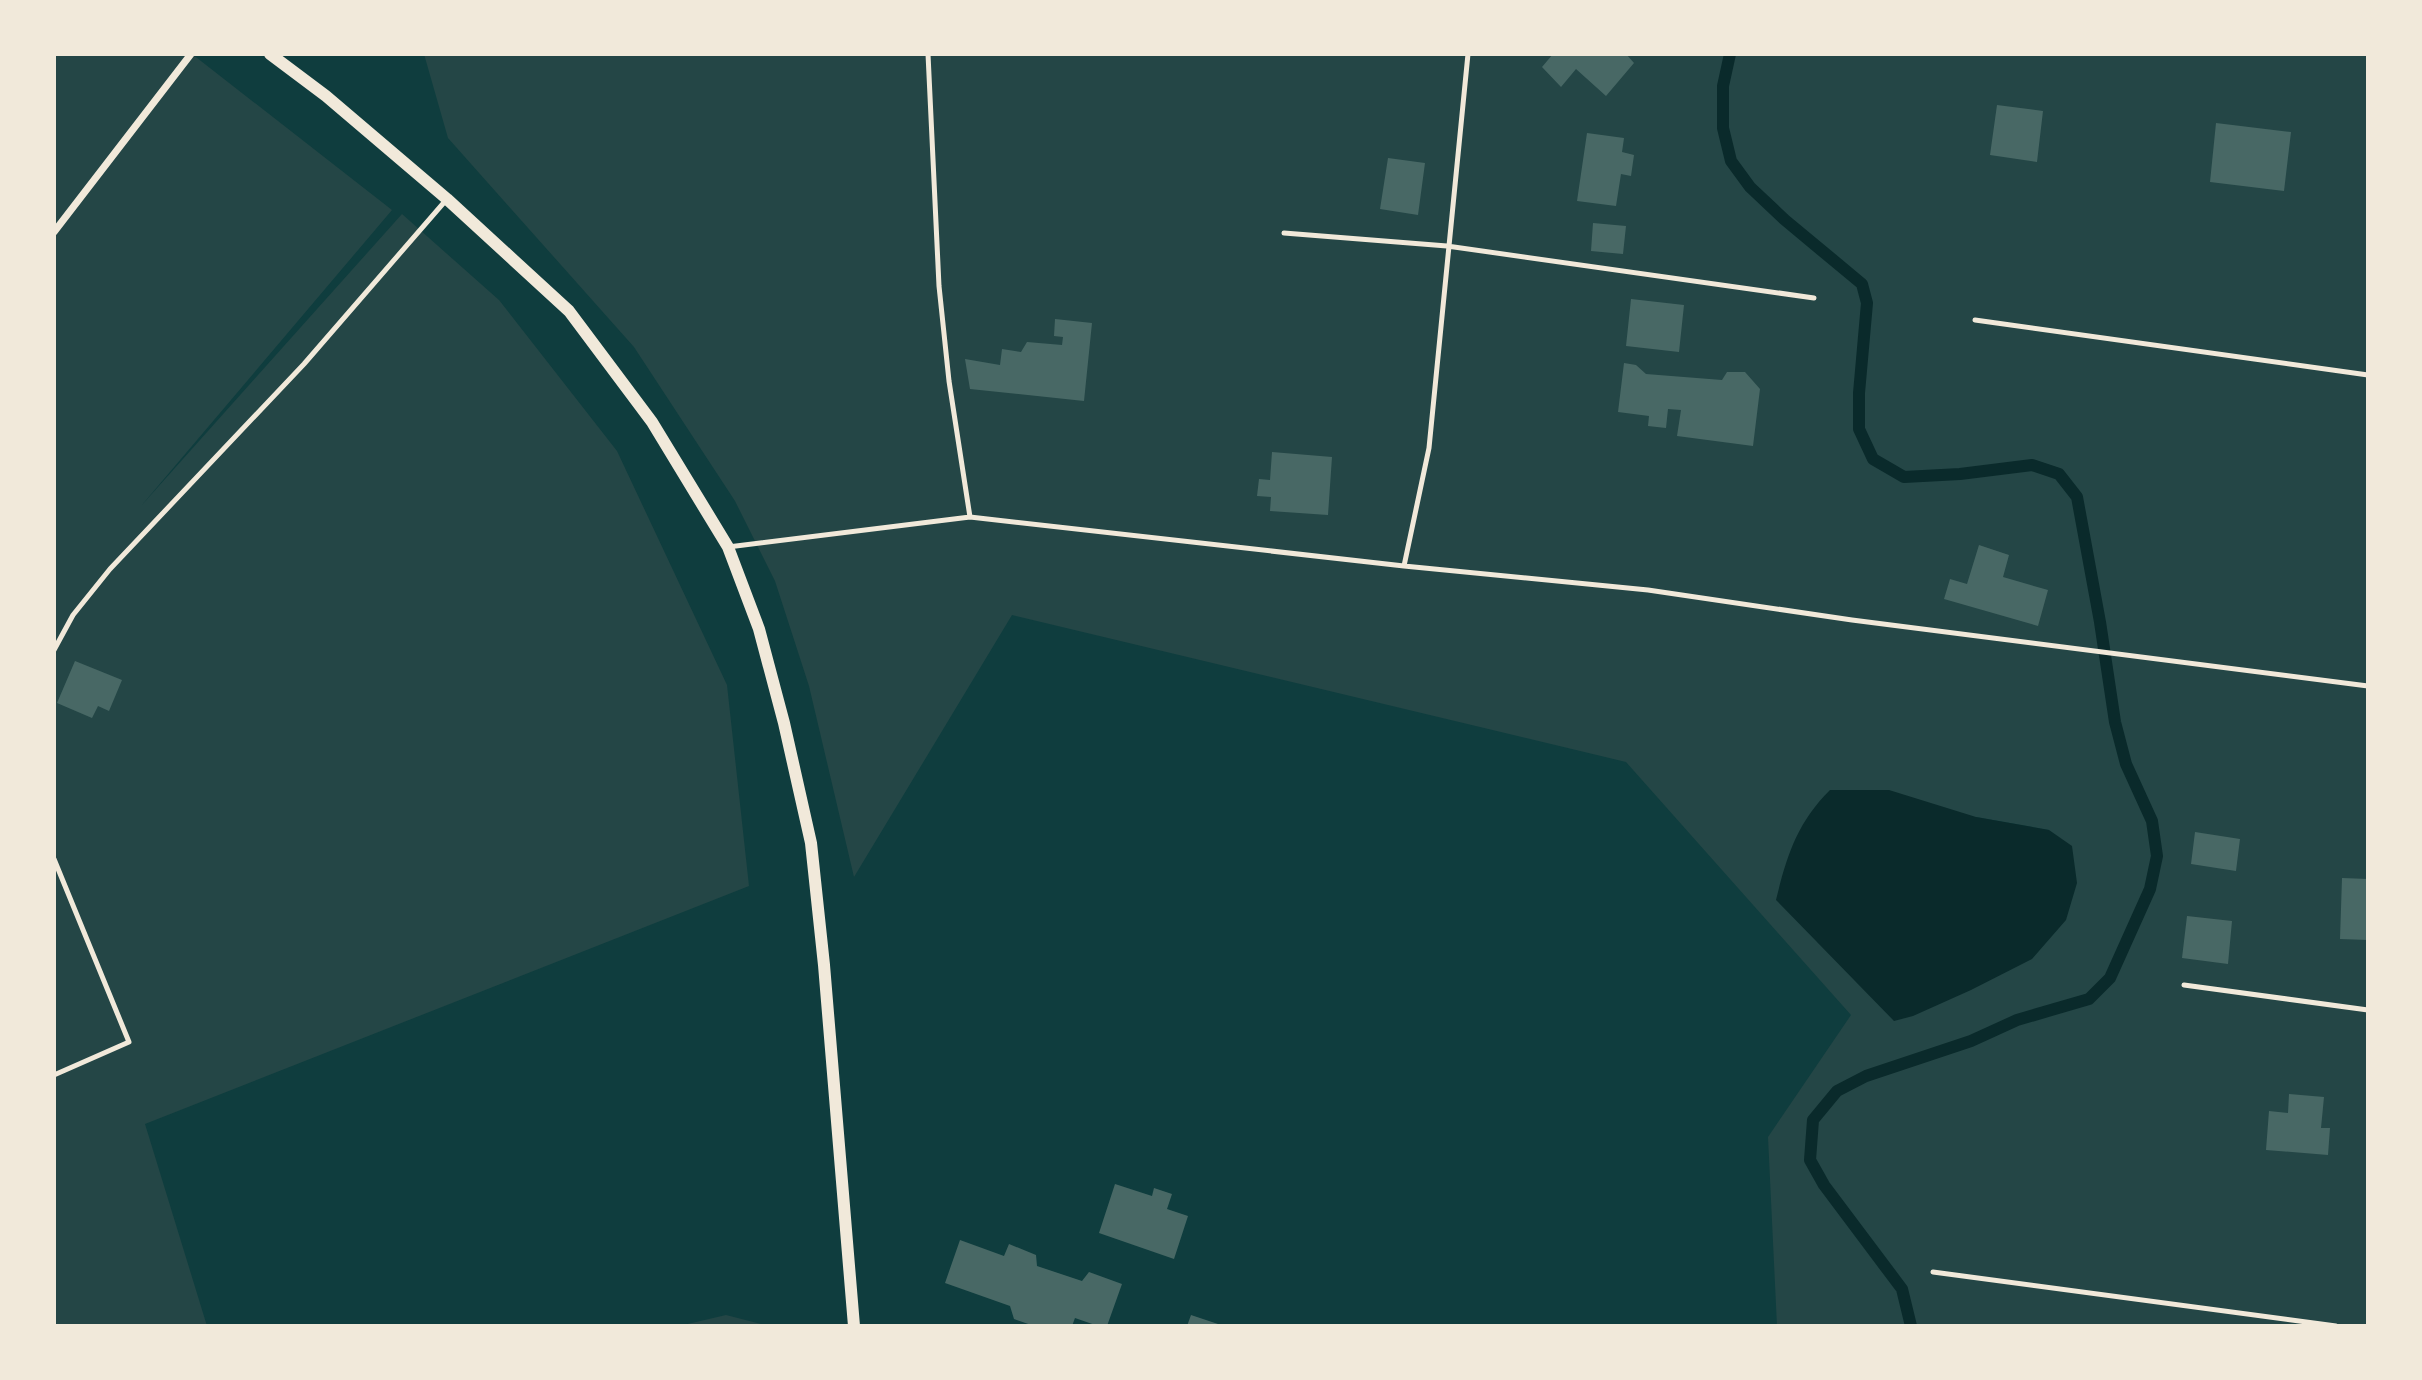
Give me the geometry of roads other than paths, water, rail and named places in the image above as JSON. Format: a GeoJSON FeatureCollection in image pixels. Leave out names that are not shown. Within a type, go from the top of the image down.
{"type":"FeatureCollection","features":[{"type":"Feature","properties":{"kind":"street"},"geometry":{"type":"LineString","coordinates":[[54,232],[191,54]]}},
{"type":"Feature","properties":{"kind":"street"},"geometry":{"type":"LineString","coordinates":[[270,54],[326,96],[447,199],[569,311],[652,422],[728,547],[759,629],[811,843],[824,965],[854,1326]]}},
{"type":"Feature","properties":{"kind":"lane"},"geometry":{"type":"LineString","coordinates":[[928,54],[940,286],[950,381],[970,517]]}},
{"type":"Feature","properties":{"kind":"lane"},"geometry":{"type":"LineString","coordinates":[[1404,566],[1429,448],[1468,54]]}},
{"type":"Feature","properties":{"kind":"lane"},"geometry":{"type":"LineString","coordinates":[[54,650],[73,615],[110,569],[304,364],[447,199]]}},
{"type":"Feature","properties":{"kind":"lane"},"geometry":{"type":"LineString","coordinates":[[1284,233],[1447,246],[1814,298]]}},
{"type":"Feature","properties":{"kind":"lane"},"geometry":{"type":"LineString","coordinates":[[1975,320],[2368,375]]}},
{"type":"Feature","properties":{"kind":"lane"},"geometry":{"type":"LineString","coordinates":[[728,547],[970,517],[1404,566],[1648,590],[1852,620],[2368,686]]}},
{"type":"Feature","properties":{"kind":"lane"},"geometry":{"type":"LineString","coordinates":[[54,859],[130,1042],[54,1074]]}},
{"type":"Feature","properties":{"kind":"lane"},"geometry":{"type":"LineString","coordinates":[[2184,985],[2368,1010]]}},
{"type":"Feature","properties":{"kind":"lane"},"geometry":{"type":"LineString","coordinates":[[1933,1272],[2336,1326]]}},
{"type":"Feature","properties":{"kind":"waterway"},"geometry":{"type":"LineString","coordinates":[[1730,54],[1723,86],[1723,128],[1731,161],[1750,187],[1785,220],[1862,284],[1867,303],[1859,393],[1859,429],[1873,459],[1904,477],[1960,474],[2032,465],[2059,474],[2077,497],[2115,722],[2126,764],[2152,821],[2157,856],[2150,889],[2110,978],[2089,999],[2017,1020],[1971,1041],[1866,1076],[1837,1091],[1813,1120],[1810,1160],[1824,1185],[1902,1289],[1911,1326]]}}]}
